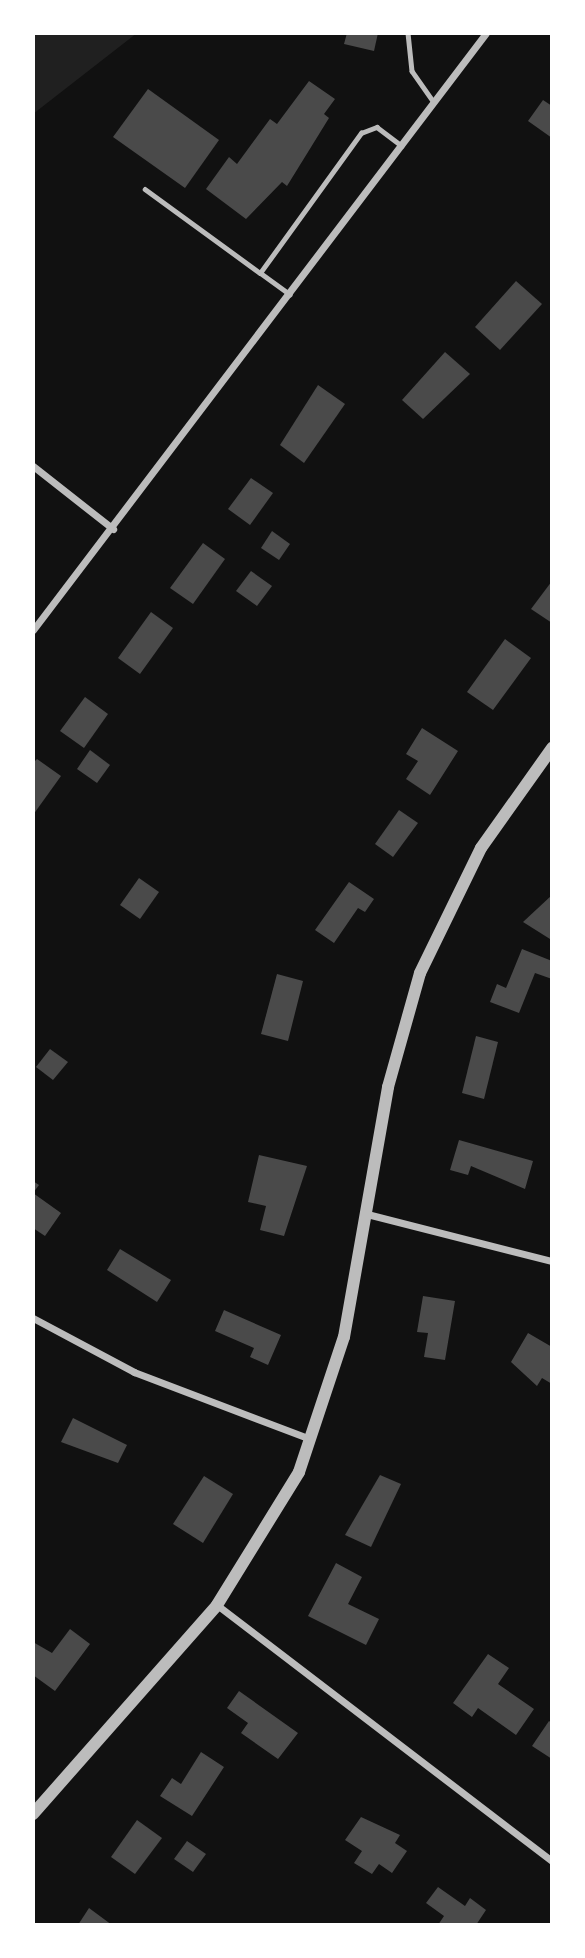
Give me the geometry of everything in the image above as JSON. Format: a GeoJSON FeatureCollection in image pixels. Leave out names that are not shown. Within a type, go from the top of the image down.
{"type":"FeatureCollection","features":[{"type":"Feature","properties":{"kind":"street"},"geometry":{"type":"LineString","coordinates":[[33,630],[290,296],[486,33]]}},
{"type":"Feature","properties":{"kind":"street"},"geometry":{"type":"LineString","coordinates":[[33,466],[113,529]]}},
{"type":"Feature","properties":{"kind":"street"},"geometry":{"type":"LineString","coordinates":[[34,1809],[217,1605],[276,1516],[310,1439],[344,1337],[398,1039],[419,973],[481,848],[552,748]]}},
{"type":"Feature","properties":{"kind":"street"},"geometry":{"type":"LineString","coordinates":[[367,1214],[552,1261]]}},
{"type":"Feature","properties":{"kind":"street"},"geometry":{"type":"LineString","coordinates":[[33,1318],[134,1372],[310,1439]]}},
{"type":"Feature","properties":{"kind":"street"},"geometry":{"type":"LineString","coordinates":[[217,1605],[552,1861]]}},
{"type":"Feature","properties":{"kind":"lane"},"geometry":{"type":"LineString","coordinates":[[408,33],[412,71],[434,103]]}},
{"type":"Feature","properties":{"kind":"lane"},"geometry":{"type":"LineString","coordinates":[[260,273],[369,126],[402,147]]}},
{"type":"Feature","properties":{"kind":"lane"},"geometry":{"type":"LineString","coordinates":[[145,189],[290,296]]}},
{"type":"Feature","properties":{"kind":"shaded area"},"geometry":{"type":"Polygon","coordinates":[[[33,33],[137,33],[33,114],[33,33]]]}},
{"type":"Feature","properties":{"kind":"building"},"geometry":{"type":"Polygon","coordinates":[[[347,33],[378,33],[374,51],[344,44],[347,33]]]}},
{"type":"Feature","properties":{"kind":"building"},"geometry":{"type":"Polygon","coordinates":[[[309,81],[335,99],[324,114],[329,118],[287,186],[282,182],[246,219],[206,189],[229,157],[237,164],[270,119],[277,124],[309,81]]]}},
{"type":"Feature","properties":{"kind":"building"},"geometry":{"type":"Polygon","coordinates":[[[148,89],[219,140],[185,188],[113,137],[148,89]]]}},
{"type":"Feature","properties":{"kind":"building"},"geometry":{"type":"Polygon","coordinates":[[[543,100],[552,106],[552,138],[528,121],[543,100]]]}},
{"type":"Feature","properties":{"kind":"building"},"geometry":{"type":"Polygon","coordinates":[[[516,281],[542,304],[500,350],[475,327],[516,281]]]}},
{"type":"Feature","properties":{"kind":"building"},"geometry":{"type":"Polygon","coordinates":[[[445,352],[470,374],[423,419],[402,400],[445,352]]]}},
{"type":"Feature","properties":{"kind":"building"},"geometry":{"type":"Polygon","coordinates":[[[318,385],[345,404],[304,463],[280,445],[318,385]]]}},
{"type":"Feature","properties":{"kind":"building"},"geometry":{"type":"Polygon","coordinates":[[[251,478],[273,493],[250,525],[228,509],[251,478]]]}},
{"type":"Feature","properties":{"kind":"building"},"geometry":{"type":"Polygon","coordinates":[[[272,531],[290,544],[279,560],[261,548],[272,531]]]}},
{"type":"Feature","properties":{"kind":"building"},"geometry":{"type":"Polygon","coordinates":[[[203,543],[225,559],[193,604],[170,588],[203,543]]]}},
{"type":"Feature","properties":{"kind":"building"},"geometry":{"type":"Polygon","coordinates":[[[251,571],[272,586],[257,606],[236,591],[251,571]]]}},
{"type":"Feature","properties":{"kind":"building"},"geometry":{"type":"Polygon","coordinates":[[[552,581],[552,623],[531,609],[552,581]]]}},
{"type":"Feature","properties":{"kind":"building"},"geometry":{"type":"Polygon","coordinates":[[[151,612],[173,628],[140,674],[118,658],[151,612]]]}},
{"type":"Feature","properties":{"kind":"building"},"geometry":{"type":"Polygon","coordinates":[[[505,639],[531,658],[493,710],[467,692],[505,639]]]}},
{"type":"Feature","properties":{"kind":"building"},"geometry":{"type":"Polygon","coordinates":[[[85,697],[108,714],[84,748],[60,731],[85,697]]]}},
{"type":"Feature","properties":{"kind":"building"},"geometry":{"type":"Polygon","coordinates":[[[422,728],[458,751],[430,795],[406,779],[418,761],[406,754],[422,728]]]}},
{"type":"Feature","properties":{"kind":"building"},"geometry":{"type":"Polygon","coordinates":[[[90,750],[110,765],[97,783],[77,769],[90,750]]]}},
{"type":"Feature","properties":{"kind":"building"},"geometry":{"type":"Polygon","coordinates":[[[37,759],[61,776],[33,815],[33,763],[37,759]]]}},
{"type":"Feature","properties":{"kind":"building"},"geometry":{"type":"Polygon","coordinates":[[[399,810],[418,823],[393,857],[375,844],[399,810]]]}},
{"type":"Feature","properties":{"kind":"building"},"geometry":{"type":"Polygon","coordinates":[[[139,878],[159,892],[140,919],[120,905],[139,878]]]}},
{"type":"Feature","properties":{"kind":"building"},"geometry":{"type":"Polygon","coordinates":[[[349,882],[374,899],[365,912],[358,908],[334,943],[315,930],[349,882]]]}},
{"type":"Feature","properties":{"kind":"building"},"geometry":{"type":"Polygon","coordinates":[[[552,895],[552,936],[550,939],[523,922],[552,895]]]}},
{"type":"Feature","properties":{"kind":"building"},"geometry":{"type":"Polygon","coordinates":[[[522,949],[552,961],[552,979],[535,973],[519,1013],[490,1002],[497,984],[506,988],[522,949]]]}},
{"type":"Feature","properties":{"kind":"building"},"geometry":{"type":"Polygon","coordinates":[[[277,974],[303,981],[288,1041],[261,1034],[277,974]]]}},
{"type":"Feature","properties":{"kind":"building"},"geometry":{"type":"Polygon","coordinates":[[[476,1036],[498,1042],[484,1099],[462,1093],[476,1036]]]}},
{"type":"Feature","properties":{"kind":"building"},"geometry":{"type":"Polygon","coordinates":[[[50,1049],[68,1062],[53,1080],[36,1067],[50,1049]]]}},
{"type":"Feature","properties":{"kind":"building"},"geometry":{"type":"Polygon","coordinates":[[[459,1140],[533,1161],[525,1189],[471,1166],[468,1175],[450,1170],[459,1140]]]}},
{"type":"Feature","properties":{"kind":"building"},"geometry":{"type":"Polygon","coordinates":[[[259,1155],[307,1166],[284,1236],[260,1230],[266,1206],[248,1202],[259,1155]]]}},
{"type":"Feature","properties":{"kind":"building"},"geometry":{"type":"Polygon","coordinates":[[[33,1181],[39,1185],[33,1193],[33,1181]]]}},
{"type":"Feature","properties":{"kind":"building"},"geometry":{"type":"Polygon","coordinates":[[[33,1193],[61,1213],[45,1236],[33,1228],[33,1193]]]}},
{"type":"Feature","properties":{"kind":"building"},"geometry":{"type":"Polygon","coordinates":[[[120,1249],[171,1280],[157,1302],[107,1270],[120,1249]]]}},
{"type":"Feature","properties":{"kind":"building"},"geometry":{"type":"Polygon","coordinates":[[[423,1296],[455,1301],[445,1360],[424,1357],[428,1333],[417,1332],[423,1296]]]}},
{"type":"Feature","properties":{"kind":"building"},"geometry":{"type":"Polygon","coordinates":[[[224,1310],[281,1335],[268,1365],[250,1357],[254,1348],[215,1331],[224,1310]]]}},
{"type":"Feature","properties":{"kind":"building"},"geometry":{"type":"Polygon","coordinates":[[[528,1333],[552,1347],[552,1384],[542,1378],[537,1386],[511,1362],[528,1333]]]}},
{"type":"Feature","properties":{"kind":"building"},"geometry":{"type":"Polygon","coordinates":[[[73,1418],[127,1445],[118,1463],[61,1442],[73,1418]]]}},
{"type":"Feature","properties":{"kind":"building"},"geometry":{"type":"Polygon","coordinates":[[[380,1475],[401,1484],[371,1547],[345,1535],[380,1475]]]}},
{"type":"Feature","properties":{"kind":"building"},"geometry":{"type":"Polygon","coordinates":[[[204,1476],[233,1494],[203,1543],[173,1524],[204,1476]]]}},
{"type":"Feature","properties":{"kind":"building"},"geometry":{"type":"Polygon","coordinates":[[[336,1563],[362,1577],[348,1604],[379,1619],[366,1645],[308,1616],[336,1563]]]}},
{"type":"Feature","properties":{"kind":"building"},"geometry":{"type":"Polygon","coordinates":[[[70,1629],[90,1644],[55,1691],[33,1675],[33,1642],[52,1653],[70,1629]]]}},
{"type":"Feature","properties":{"kind":"building"},"geometry":{"type":"Polygon","coordinates":[[[488,1654],[509,1668],[498,1684],[534,1709],[516,1735],[478,1708],[472,1717],[453,1703],[488,1654]]]}},
{"type":"Feature","properties":{"kind":"building"},"geometry":{"type":"Polygon","coordinates":[[[239,1691],[298,1733],[278,1759],[241,1733],[248,1723],[227,1708],[239,1691]]]}},
{"type":"Feature","properties":{"kind":"building"},"geometry":{"type":"Polygon","coordinates":[[[549,1721],[552,1723],[552,1759],[532,1746],[549,1721]]]}},
{"type":"Feature","properties":{"kind":"building"},"geometry":{"type":"Polygon","coordinates":[[[201,1752],[224,1767],[192,1816],[160,1796],[172,1778],[181,1784],[201,1752]]]}},
{"type":"Feature","properties":{"kind":"building"},"geometry":{"type":"Polygon","coordinates":[[[361,1817],[400,1835],[395,1843],[407,1851],[392,1873],[379,1864],[372,1874],[354,1863],[362,1851],[345,1840],[361,1817]]]}},
{"type":"Feature","properties":{"kind":"building"},"geometry":{"type":"Polygon","coordinates":[[[137,1820],[162,1838],[135,1874],[111,1857],[137,1820]]]}},
{"type":"Feature","properties":{"kind":"building"},"geometry":{"type":"Polygon","coordinates":[[[187,1841],[206,1854],[193,1872],[174,1859],[187,1841]]]}},
{"type":"Feature","properties":{"kind":"building"},"geometry":{"type":"Polygon","coordinates":[[[438,1887],[465,1906],[470,1898],[486,1910],[476,1925],[438,1925],[444,1916],[426,1903],[438,1887]]]}},
{"type":"Feature","properties":{"kind":"building"},"geometry":{"type":"Polygon","coordinates":[[[89,1908],[112,1925],[78,1925],[89,1908]]]}}]}
